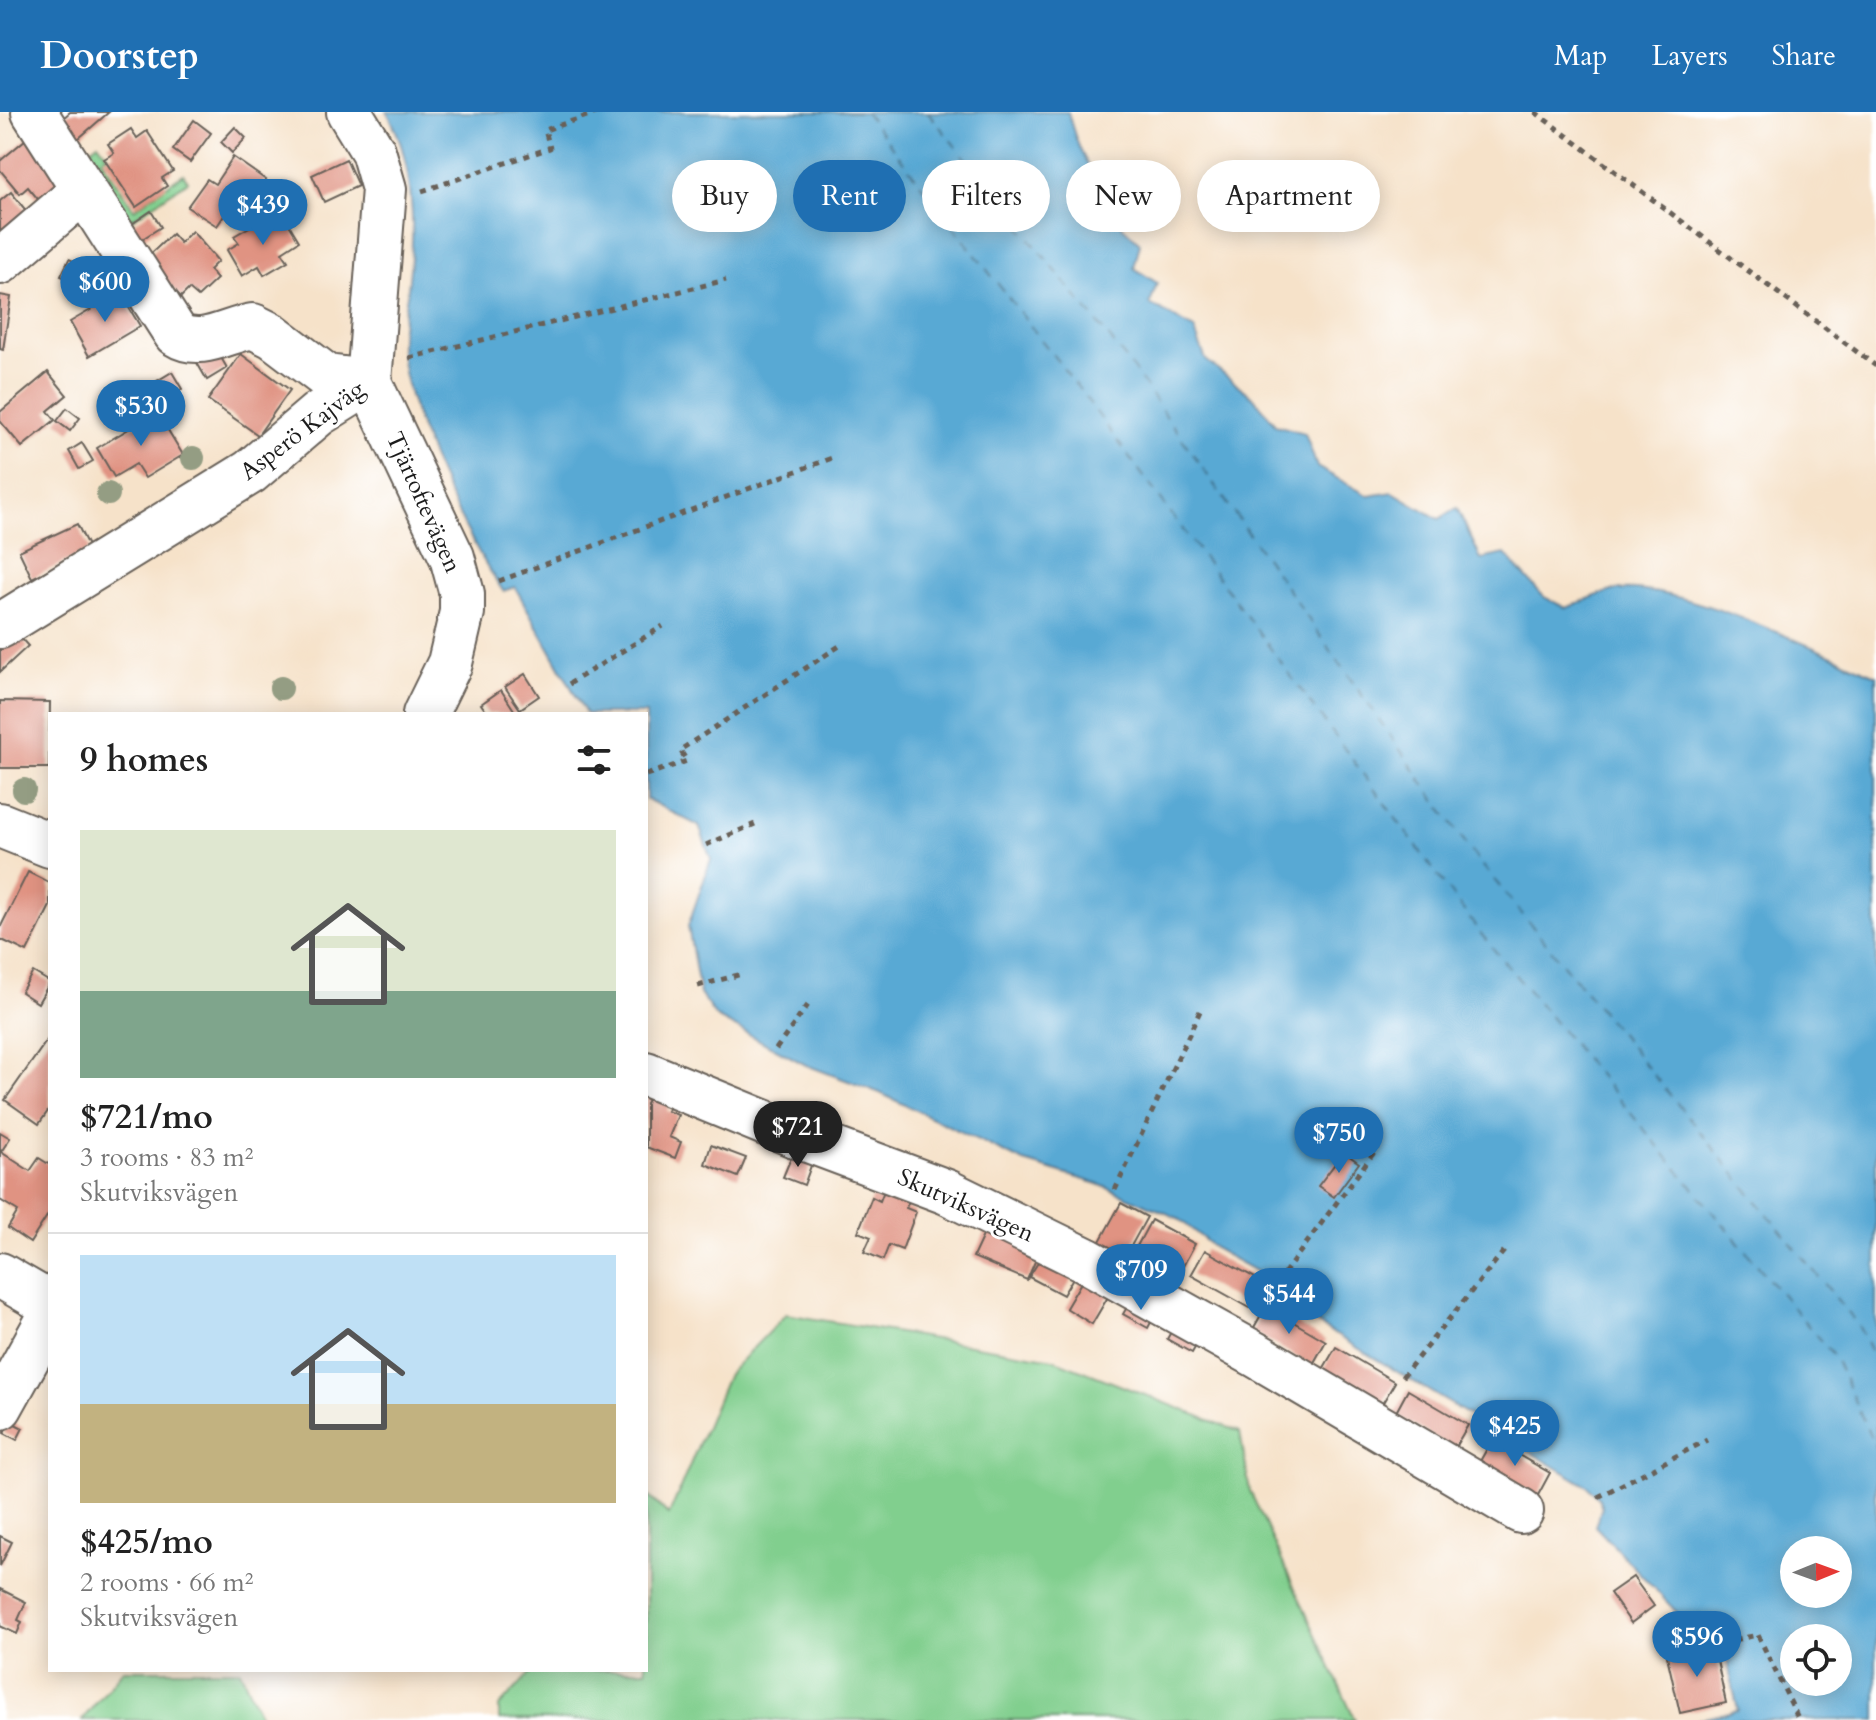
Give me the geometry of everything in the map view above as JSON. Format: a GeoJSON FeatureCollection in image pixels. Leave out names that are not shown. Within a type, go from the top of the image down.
{"type":"FeatureCollection","features":[{"type":"Feature","properties":{"kind":"street"},"geometry":{"type":"LineString","coordinates":[[34,112],[176,334],[186,340],[207,340],[253,326],[273,336],[327,377],[386,371]]}},
{"type":"Feature","properties":{"kind":"street","name":"Asperö Kajväg"},"geometry":{"type":"LineString","coordinates":[[0,626],[250,472],[318,414],[386,371],[384,189],[373,151],[349,112]]}},
{"type":"Feature","properties":{"kind":"street"},"geometry":{"type":"LineString","coordinates":[[0,262],[83,191]]}},
{"type":"Feature","properties":{"kind":"street","name":"Tjärtoftevägen"},"geometry":{"type":"LineString","coordinates":[[386,371],[452,557],[462,594],[450,663],[426,712]]}},
{"type":"Feature","properties":{"kind":"street"},"geometry":{"type":"LineString","coordinates":[[0,825],[48,844]]}},
{"type":"Feature","properties":{"kind":"street","name":"Skutviksvägen"},"geometry":{"type":"LineString","coordinates":[[648,1075],[947,1192],[1086,1260],[1258,1356],[1521,1511]]}},
{"type":"Feature","properties":{"kind":"street"},"geometry":{"type":"LineString","coordinates":[[0,1275],[48,1303]]}},
{"type":"Feature","properties":{"kind":"street"},"geometry":{"type":"LineString","coordinates":[[0,1407],[48,1321]]}},
{"type":"Feature","properties":{"kind":"path"},"geometry":{"type":"LineString","coordinates":[[410,195],[550,148],[545,130],[599,112]]}},
{"type":"Feature","properties":{"kind":"path"},"geometry":{"type":"LineString","coordinates":[[1535,112],[1876,366]]}},
{"type":"Feature","properties":{"kind":"path"},"geometry":{"type":"LineString","coordinates":[[386,371],[726,280]]}},
{"type":"Feature","properties":{"kind":"path"},"geometry":{"type":"LineString","coordinates":[[496,581],[832,458]]}},
{"type":"Feature","properties":{"kind":"path"},"geometry":{"type":"LineString","coordinates":[[569,684],[663,626]]}},
{"type":"Feature","properties":{"kind":"path"},"geometry":{"type":"LineString","coordinates":[[648,774],[687,761],[680,750],[841,645]]}},
{"type":"Feature","properties":{"kind":"path"},"geometry":{"type":"LineString","coordinates":[[706,845],[755,824]]}},
{"type":"Feature","properties":{"kind":"path"},"geometry":{"type":"LineString","coordinates":[[698,986],[742,974]]}},
{"type":"Feature","properties":{"kind":"path"},"geometry":{"type":"LineString","coordinates":[[776,1049],[808,1005]]}},
{"type":"Feature","properties":{"kind":"path"},"geometry":{"type":"LineString","coordinates":[[1115,1190],[1201,1009]]}},
{"type":"Feature","properties":{"kind":"path"},"geometry":{"type":"LineString","coordinates":[[1277,1283],[1378,1147]]}},
{"type":"Feature","properties":{"kind":"path"},"geometry":{"type":"LineString","coordinates":[[1402,1377],[1504,1251]]}},
{"type":"Feature","properties":{"kind":"path"},"geometry":{"type":"LineString","coordinates":[[1598,1497],[1707,1440]]}},
{"type":"Feature","properties":{"kind":"path"},"geometry":{"type":"LineString","coordinates":[[1723,1642],[1758,1635],[1799,1720]]}},
{"type":"Feature","properties":{"kind":"green space"},"geometry":{"type":"Polygon","coordinates":[[[98,143],[107,155],[101,159],[134,209],[183,174],[188,181],[122,226],[75,161],[98,143]]]}},
{"type":"Feature","properties":{"kind":"green space"},"geometry":{"type":"Polygon","coordinates":[[[786,1314],[1053,1359],[1240,1432],[1250,1491],[1355,1720],[499,1720],[499,1707],[531,1672],[648,1672],[648,1496],[669,1515],[728,1374],[786,1314]]]}},
{"type":"Feature","properties":{"kind":"green space"},"geometry":{"type":"Polygon","coordinates":[[[121,1672],[241,1672],[262,1720],[82,1720],[121,1672]]]}},
{"type":"Feature","properties":{"kind":"water"},"geometry":{"type":"Polygon","coordinates":[[[387,112],[1068,112],[1085,160],[1066,160],[1066,232],[1128,232],[1140,243],[1134,268],[1157,283],[1150,304],[1194,329],[1206,360],[1254,398],[1276,425],[1305,433],[1317,467],[1369,496],[1393,492],[1439,519],[1457,508],[1481,559],[1505,554],[1544,597],[1566,608],[1612,591],[1639,590],[1672,596],[1745,619],[1876,675],[1876,1720],[1697,1720],[1738,1710],[1723,1642],[1683,1619],[1595,1526],[1602,1507],[1598,1497],[1587,1486],[1288,1306],[1277,1283],[1217,1250],[1178,1218],[1098,1184],[1024,1162],[880,1093],[806,1065],[716,1017],[700,994],[688,926],[711,859],[699,826],[648,800],[648,712],[585,712],[515,587],[503,591],[488,568],[456,509],[426,442],[414,409],[401,352],[412,238],[407,171],[396,130],[387,112]]]}},
{"type":"Feature","properties":{"kind":"building"},"geometry":{"type":"Polygon","coordinates":[[[70,112],[109,112],[71,145],[54,126],[70,112]]]}},
{"type":"Feature","properties":{"kind":"building"},"geometry":{"type":"Polygon","coordinates":[[[194,120],[211,133],[190,162],[173,150],[194,120]]]}},
{"type":"Feature","properties":{"kind":"building"},"geometry":{"type":"Polygon","coordinates":[[[235,127],[246,138],[232,153],[221,142],[235,127]]]}},
{"type":"Feature","properties":{"kind":"building"},"geometry":{"type":"Polygon","coordinates":[[[131,129],[137,138],[147,131],[173,171],[162,178],[167,186],[136,207],[104,159],[114,153],[108,144],[131,129]]]}},
{"type":"Feature","properties":{"kind":"building"},"geometry":{"type":"Polygon","coordinates":[[[32,134],[70,181],[42,204],[28,187],[20,194],[0,170],[0,161],[32,134]]]}},
{"type":"Feature","properties":{"kind":"building"},"geometry":{"type":"Polygon","coordinates":[[[233,157],[266,180],[239,222],[226,213],[217,226],[187,207],[207,179],[215,184],[233,157]]]}},
{"type":"Feature","properties":{"kind":"building"},"geometry":{"type":"Polygon","coordinates":[[[346,159],[358,186],[324,202],[312,175],[346,159]]]}},
{"type":"Feature","properties":{"kind":"building"},"geometry":{"type":"Polygon","coordinates":[[[11,192],[32,218],[0,255],[0,201],[11,192]]]}},
{"type":"Feature","properties":{"kind":"building"},"geometry":{"type":"Polygon","coordinates":[[[151,211],[161,227],[139,241],[129,226],[151,211]]]}},
{"type":"Feature","properties":{"kind":"building"},"geometry":{"type":"Polygon","coordinates":[[[284,216],[299,241],[282,252],[288,261],[264,275],[259,266],[242,276],[227,250],[239,243],[234,236],[258,222],[262,229],[284,216]]]}},
{"type":"Feature","properties":{"kind":"building"},"geometry":{"type":"Polygon","coordinates":[[[192,231],[218,261],[209,270],[217,279],[198,297],[189,289],[181,297],[145,259],[172,234],[180,243],[192,231]]]}},
{"type":"Feature","properties":{"kind":"building"},"geometry":{"type":"Polygon","coordinates":[[[69,259],[92,269],[84,286],[61,276],[69,259]]]}},
{"type":"Feature","properties":{"kind":"building"},"geometry":{"type":"Polygon","coordinates":[[[120,293],[140,326],[89,356],[70,322],[120,293]]]}},
{"type":"Feature","properties":{"kind":"building"},"geometry":{"type":"Polygon","coordinates":[[[0,295],[11,297],[3,350],[0,349],[0,295]]]}},
{"type":"Feature","properties":{"kind":"building"},"geometry":{"type":"Polygon","coordinates":[[[216,349],[227,368],[207,380],[196,361],[216,349]]]}},
{"type":"Feature","properties":{"kind":"building"},"geometry":{"type":"Polygon","coordinates":[[[241,354],[290,390],[258,435],[208,400],[241,354]]]}},
{"type":"Feature","properties":{"kind":"building"},"geometry":{"type":"Polygon","coordinates":[[[48,372],[67,395],[48,411],[55,420],[22,447],[0,421],[0,412],[48,372]]]}},
{"type":"Feature","properties":{"kind":"building"},"geometry":{"type":"Polygon","coordinates":[[[172,372],[182,389],[153,407],[142,390],[172,372]]]}},
{"type":"Feature","properties":{"kind":"building"},"geometry":{"type":"Polygon","coordinates":[[[67,408],[80,418],[70,431],[57,421],[67,408]]]}},
{"type":"Feature","properties":{"kind":"building"},"geometry":{"type":"Polygon","coordinates":[[[157,412],[183,455],[145,478],[136,464],[114,477],[97,448],[157,412]]]}},
{"type":"Feature","properties":{"kind":"building"},"geometry":{"type":"Polygon","coordinates":[[[82,443],[93,461],[79,469],[69,451],[82,443]]]}},
{"type":"Feature","properties":{"kind":"building"},"geometry":{"type":"Polygon","coordinates":[[[77,524],[90,550],[32,578],[19,551],[77,524]]]}},
{"type":"Feature","properties":{"kind":"building"},"geometry":{"type":"Polygon","coordinates":[[[11,627],[28,646],[0,672],[0,637],[11,627]]]}},
{"type":"Feature","properties":{"kind":"building"},"geometry":{"type":"Polygon","coordinates":[[[525,674],[539,696],[520,709],[505,687],[525,674]]]}},
{"type":"Feature","properties":{"kind":"building"},"geometry":{"type":"Polygon","coordinates":[[[501,690],[515,712],[487,712],[481,704],[501,690]]]}},
{"type":"Feature","properties":{"kind":"building"},"geometry":{"type":"Polygon","coordinates":[[[0,701],[50,702],[48,768],[0,768],[0,701]]]}},
{"type":"Feature","properties":{"kind":"building"},"geometry":{"type":"Polygon","coordinates":[[[28,872],[48,882],[48,910],[27,952],[0,939],[0,928],[28,872]]]}},
{"type":"Feature","properties":{"kind":"building"},"geometry":{"type":"Polygon","coordinates":[[[33,972],[48,981],[38,1003],[21,992],[33,972]]]}},
{"type":"Feature","properties":{"kind":"building"},"geometry":{"type":"Polygon","coordinates":[[[48,1039],[48,1111],[39,1124],[5,1100],[48,1039]]]}},
{"type":"Feature","properties":{"kind":"building"},"geometry":{"type":"Polygon","coordinates":[[[650,1093],[671,1101],[667,1111],[678,1115],[669,1137],[681,1142],[675,1158],[648,1148],[650,1093]]]}},
{"type":"Feature","properties":{"kind":"building"},"geometry":{"type":"Polygon","coordinates":[[[0,1132],[10,1138],[1,1152],[30,1171],[39,1158],[48,1164],[48,1217],[30,1243],[8,1228],[18,1211],[0,1200],[0,1132]]]}},
{"type":"Feature","properties":{"kind":"building"},"geometry":{"type":"Polygon","coordinates":[[[711,1145],[746,1158],[738,1177],[705,1164],[711,1145]]]}},
{"type":"Feature","properties":{"kind":"building"},"geometry":{"type":"Polygon","coordinates":[[[1344,1152],[1359,1163],[1334,1197],[1318,1186],[1344,1152]]]}},
{"type":"Feature","properties":{"kind":"building"},"geometry":{"type":"Polygon","coordinates":[[[793,1153],[813,1160],[804,1185],[783,1177],[793,1153]]]}},
{"type":"Feature","properties":{"kind":"building"},"geometry":{"type":"Polygon","coordinates":[[[885,1188],[910,1198],[906,1208],[916,1212],[902,1250],[889,1245],[883,1260],[864,1252],[871,1237],[858,1232],[872,1197],[880,1201],[885,1188]]]}},
{"type":"Feature","properties":{"kind":"building"},"geometry":{"type":"Polygon","coordinates":[[[1121,1203],[1147,1217],[1125,1257],[1099,1243],[1121,1203]]]}},
{"type":"Feature","properties":{"kind":"building"},"geometry":{"type":"Polygon","coordinates":[[[1151,1220],[1195,1244],[1181,1270],[1137,1246],[1151,1220]]]}},
{"type":"Feature","properties":{"kind":"building"},"geometry":{"type":"Polygon","coordinates":[[[987,1227],[1040,1250],[1027,1280],[973,1257],[987,1227]]]}},
{"type":"Feature","properties":{"kind":"building"},"geometry":{"type":"Polygon","coordinates":[[[1205,1250],[1264,1283],[1250,1308],[1191,1275],[1205,1250]]]}},
{"type":"Feature","properties":{"kind":"building"},"geometry":{"type":"Polygon","coordinates":[[[1044,1253],[1077,1271],[1063,1295],[1029,1277],[1044,1253]]]}},
{"type":"Feature","properties":{"kind":"building"},"geometry":{"type":"Polygon","coordinates":[[[1086,1274],[1112,1290],[1092,1324],[1066,1308],[1086,1274]]]}},
{"type":"Feature","properties":{"kind":"building"},"geometry":{"type":"Polygon","coordinates":[[[1134,1295],[1158,1309],[1148,1328],[1123,1314],[1134,1295]]]}},
{"type":"Feature","properties":{"kind":"building"},"geometry":{"type":"Polygon","coordinates":[[[1266,1306],[1326,1341],[1312,1366],[1252,1331],[1266,1306]]]}},
{"type":"Feature","properties":{"kind":"building"},"geometry":{"type":"Polygon","coordinates":[[[1176,1323],[1201,1337],[1192,1353],[1167,1339],[1176,1323]]]}},
{"type":"Feature","properties":{"kind":"building"},"geometry":{"type":"Polygon","coordinates":[[[1336,1347],[1395,1382],[1381,1406],[1322,1371],[1336,1347]]]}},
{"type":"Feature","properties":{"kind":"building"},"geometry":{"type":"Polygon","coordinates":[[[1408,1390],[1468,1425],[1454,1449],[1395,1414],[1408,1390]]]}},
{"type":"Feature","properties":{"kind":"building"},"geometry":{"type":"Polygon","coordinates":[[[9,1421],[23,1428],[17,1440],[4,1433],[9,1421]]]}},
{"type":"Feature","properties":{"kind":"building"},"geometry":{"type":"Polygon","coordinates":[[[1492,1440],[1550,1473],[1537,1497],[1479,1463],[1492,1440]]]}},
{"type":"Feature","properties":{"kind":"building"},"geometry":{"type":"Polygon","coordinates":[[[0,1536],[12,1542],[0,1566],[0,1536]]]}},
{"type":"Feature","properties":{"kind":"building"},"geometry":{"type":"Polygon","coordinates":[[[1633,1577],[1654,1606],[1631,1623],[1610,1593],[1633,1577]]]}},
{"type":"Feature","properties":{"kind":"building"},"geometry":{"type":"Polygon","coordinates":[[[0,1589],[26,1602],[18,1620],[22,1622],[17,1634],[0,1626],[0,1589]]]}},
{"type":"Feature","properties":{"kind":"building"},"geometry":{"type":"Polygon","coordinates":[[[1714,1646],[1726,1703],[1680,1713],[1667,1656],[1714,1646]]]}},
{"type":"Feature","properties":{"kind":"ferry route"},"geometry":{"type":"LineString","coordinates":[[865,112],[1080,390],[1481,934],[1835,1358],[1876,1448]]}},
{"type":"Feature","properties":{"kind":"ferry route"},"geometry":{"type":"LineString","coordinates":[[928,112],[1124,356],[1474,855],[1858,1325],[1876,1362]]}}]}
